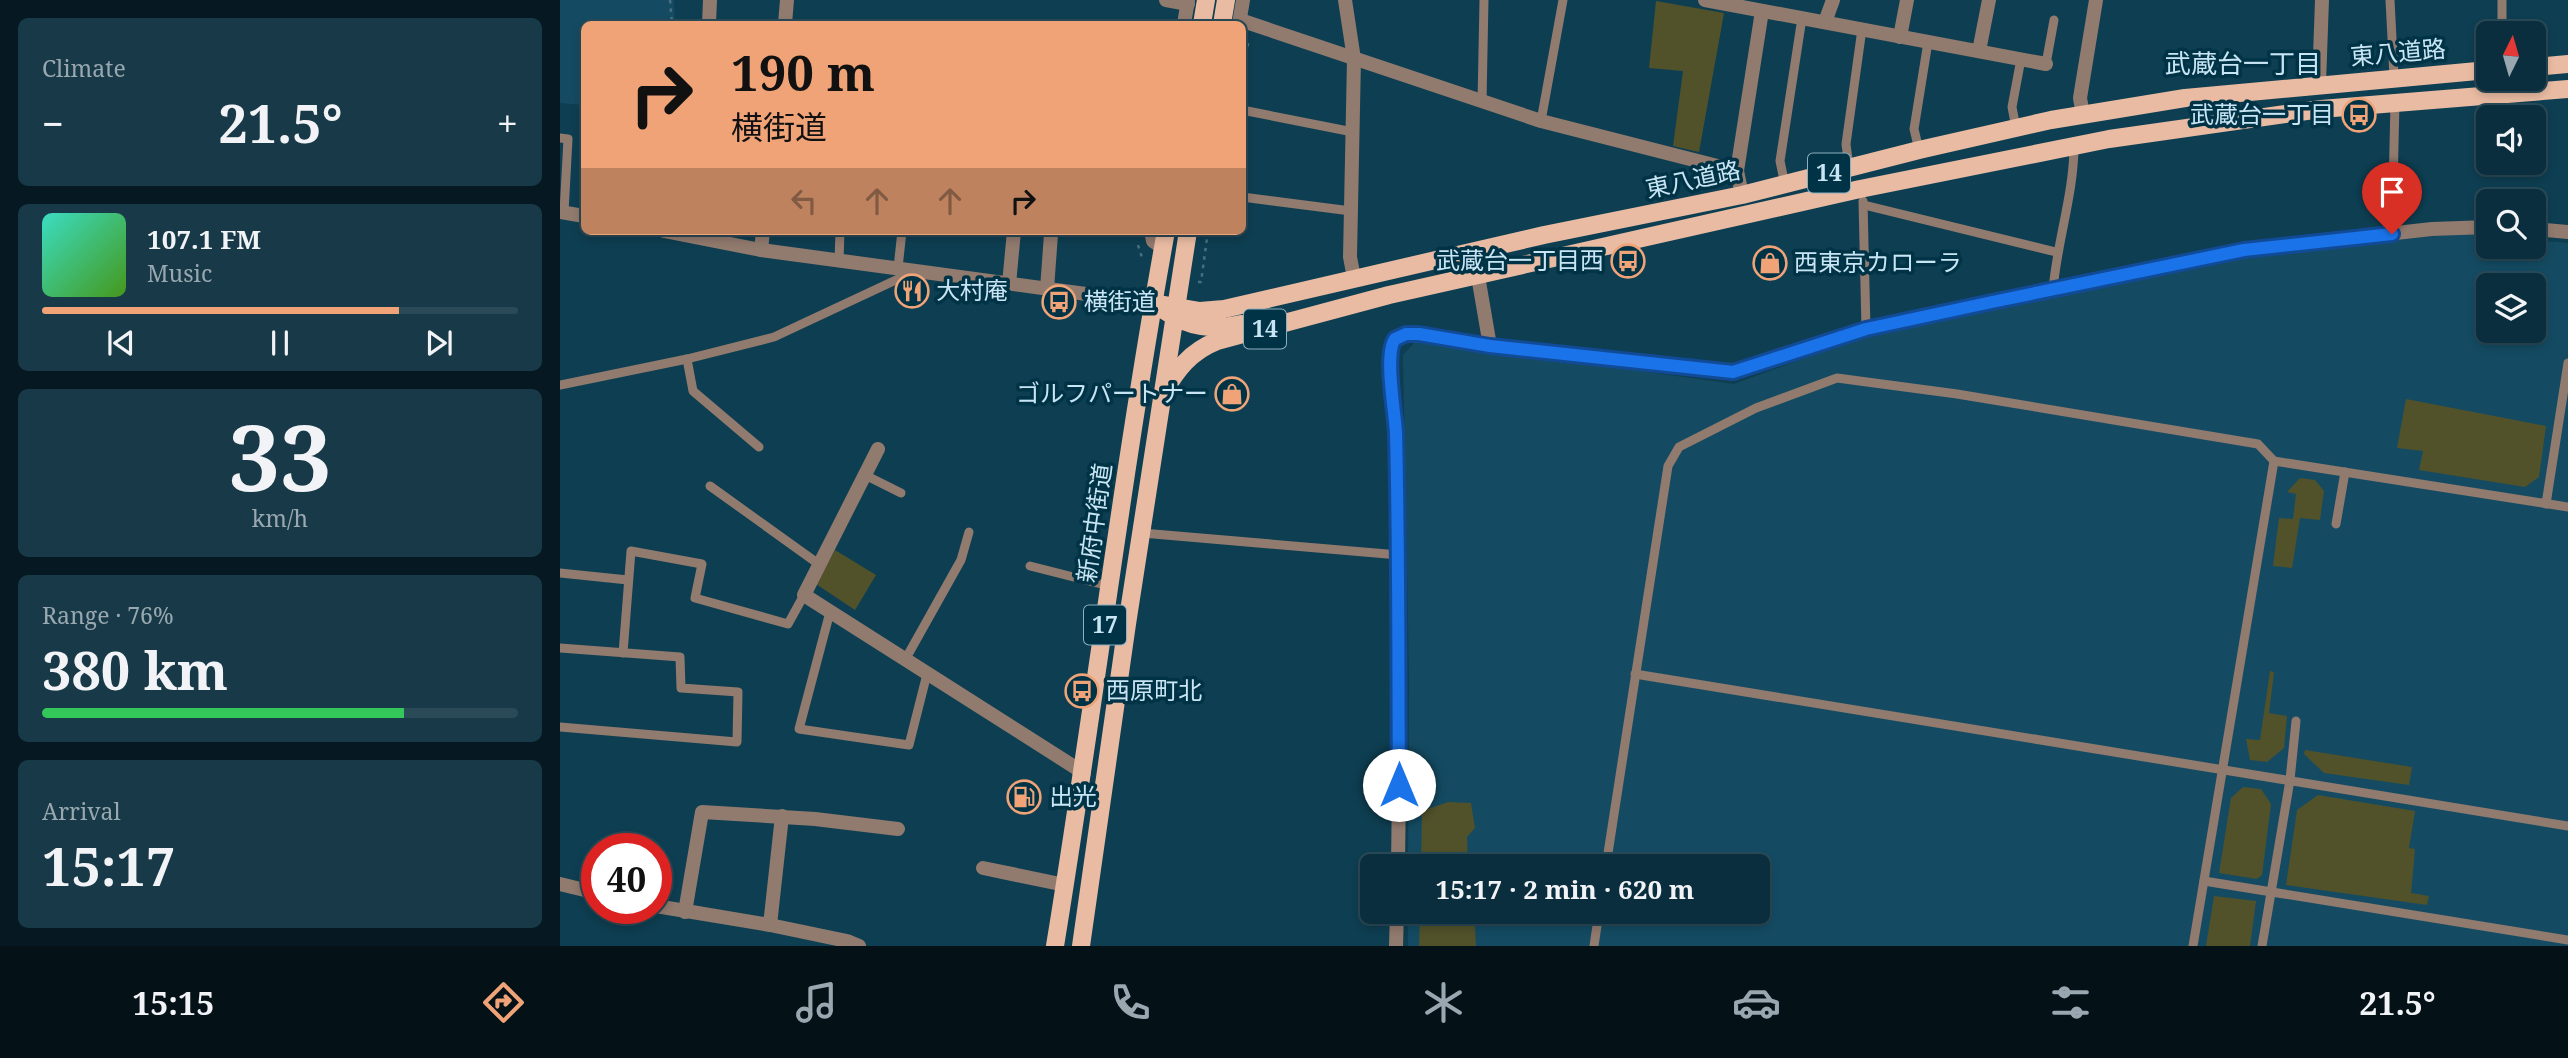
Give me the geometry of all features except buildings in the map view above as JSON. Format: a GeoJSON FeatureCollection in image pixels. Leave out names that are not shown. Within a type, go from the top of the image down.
{"type":"FeatureCollection","features":[{"type":"Feature","properties":{"kind":"main road"},"geometry":{"type":"LineString","coordinates":[[1202,21],[1206,0]]}},
{"type":"Feature","properties":{"kind":"main road"},"geometry":{"type":"LineString","coordinates":[[1226,0],[1233,21]]}},
{"type":"Feature","properties":{"kind":"main road"},"geometry":{"type":"LineString","coordinates":[[2546,66],[2568,64]]}},
{"type":"Feature","properties":{"kind":"main road","name":"東八道路"},"geometry":{"type":"LineString","coordinates":[[1175,313],[1214,311],[1544,235],[1742,195],[1893,156],[2083,115],[2319,84],[2476,71]]}},
{"type":"Feature","properties":{"kind":"main road","name":"東八道路"},"geometry":{"type":"LineString","coordinates":[[1163,394],[1180,367],[1209,344],[1389,295],[1862,197],[2074,145],[2270,116],[2395,102],[2568,89]]}},
{"type":"Feature","properties":{"kind":"main road"},"geometry":{"type":"LineString","coordinates":[[2123,108],[2114,114],[2114,120],[2125,126],[2191,117],[2270,116]]}},
{"type":"Feature","properties":{"kind":"main road"},"geometry":{"type":"LineString","coordinates":[[1919,152],[2034,135],[2041,138],[2043,144],[2034,154]]}},
{"type":"Feature","properties":{"kind":"main road","name":"新府中街道"},"geometry":{"type":"LineString","coordinates":[[1081,946],[1187,235]]}},
{"type":"Feature","properties":{"kind":"main road","name":"新府中街道"},"geometry":{"type":"LineString","coordinates":[[1055,946],[1084,773],[1153,303],[1165,240]]}},
{"type":"Feature","properties":{"kind":"main road","name":"東八道路"},"geometry":{"type":"LineString","coordinates":[[1153,303],[1196,326],[1228,327],[1356,296],[1389,295]]}},
{"type":"Feature","properties":{"kind":"main road"},"geometry":{"type":"LineString","coordinates":[[1060,917],[1063,932],[1069,936],[1096,838]]}},
{"type":"Feature","properties":{"kind":"street"},"geometry":{"type":"LineString","coordinates":[[709,21],[710,0]]}},
{"type":"Feature","properties":{"kind":"street"},"geometry":{"type":"LineString","coordinates":[[785,21],[787,0]]}},
{"type":"Feature","properties":{"kind":"street"},"geometry":{"type":"LineString","coordinates":[[1166,0],[1188,2],[1185,21]]}},
{"type":"Feature","properties":{"kind":"street"},"geometry":{"type":"LineString","coordinates":[[1235,21],[1243,0]]}},
{"type":"Feature","properties":{"kind":"street"},"geometry":{"type":"LineString","coordinates":[[1345,0],[1354,59],[1350,257],[1354,278]]}},
{"type":"Feature","properties":{"kind":"street"},"geometry":{"type":"LineString","coordinates":[[1705,0],[2046,64]]}},
{"type":"Feature","properties":{"kind":"street"},"geometry":{"type":"LineString","coordinates":[[1791,0],[1795,17]]}},
{"type":"Feature","properties":{"kind":"street"},"geometry":{"type":"LineString","coordinates":[[1825,22],[1833,0]]}},
{"type":"Feature","properties":{"kind":"street"},"geometry":{"type":"LineString","coordinates":[[1900,37],[1908,0]]}},
{"type":"Feature","properties":{"kind":"street"},"geometry":{"type":"LineString","coordinates":[[1979,51],[1989,0]]}},
{"type":"Feature","properties":{"kind":"street"},"geometry":{"type":"LineString","coordinates":[[2083,115],[2080,98],[2096,0]]}},
{"type":"Feature","properties":{"kind":"street"},"geometry":{"type":"LineString","coordinates":[[2319,84],[2322,0]]}},
{"type":"Feature","properties":{"kind":"street"},"geometry":{"type":"LineString","coordinates":[[1742,195],[1737,171],[1762,11]]}},
{"type":"Feature","properties":{"kind":"street"},"geometry":{"type":"LineString","coordinates":[[1246,27],[1541,121],[1737,171]]}},
{"type":"Feature","properties":{"kind":"street"},"geometry":{"type":"LineString","coordinates":[[562,212],[581,215]]}},
{"type":"Feature","properties":{"kind":"street"},"geometry":{"type":"LineString","coordinates":[[1398,854],[1399,555],[1390,345],[1406,334],[1490,346],[1733,372],[1866,329],[2244,250],[2476,228]]}},
{"type":"Feature","properties":{"kind":"street"},"geometry":{"type":"LineString","coordinates":[[2546,230],[2568,232]]}},
{"type":"Feature","properties":{"kind":"street"},"geometry":{"type":"LineString","coordinates":[[699,235],[761,250],[1153,303]]}},
{"type":"Feature","properties":{"kind":"street"},"geometry":{"type":"LineString","coordinates":[[761,250],[763,235]]}},
{"type":"Feature","properties":{"kind":"street"},"geometry":{"type":"LineString","coordinates":[[1009,284],[1014,235]]}},
{"type":"Feature","properties":{"kind":"street"},"geometry":{"type":"LineString","coordinates":[[1047,289],[1051,235]]}},
{"type":"Feature","properties":{"kind":"street"},"geometry":{"type":"LineString","coordinates":[[1145,235],[1153,241],[1165,240]]}},
{"type":"Feature","properties":{"kind":"street"},"geometry":{"type":"LineString","coordinates":[[1478,276],[1490,346]]}},
{"type":"Feature","properties":{"kind":"street"},"geometry":{"type":"LineString","coordinates":[[878,449],[804,595],[1084,773]]}},
{"type":"Feature","properties":{"kind":"street"},"geometry":{"type":"LineString","coordinates":[[685,912],[702,812],[782,816],[898,829]]}},
{"type":"Feature","properties":{"kind":"street"},"geometry":{"type":"LineString","coordinates":[[770,925],[782,816]]}},
{"type":"Feature","properties":{"kind":"street"},"geometry":{"type":"LineString","coordinates":[[983,868],[1065,885]]}},
{"type":"Feature","properties":{"kind":"street"},"geometry":{"type":"LineString","coordinates":[[560,884],[581,889]]}},
{"type":"Feature","properties":{"kind":"street"},"geometry":{"type":"LineString","coordinates":[[672,909],[770,925],[847,941],[859,946]]}},
{"type":"Feature","properties":{"kind":"street"},"geometry":{"type":"LineString","coordinates":[[1396,946],[1397,924]]}},
{"type":"Feature","properties":{"kind":"lane"},"geometry":{"type":"LineString","coordinates":[[1482,102],[1485,0]]}},
{"type":"Feature","properties":{"kind":"lane"},"geometry":{"type":"LineString","coordinates":[[1541,121],[1563,0]]}},
{"type":"Feature","properties":{"kind":"lane"},"geometry":{"type":"LineString","coordinates":[[2390,0],[2394,77]]}},
{"type":"Feature","properties":{"kind":"lane"},"geometry":{"type":"LineString","coordinates":[[2502,0],[2502,21]]}},
{"type":"Feature","properties":{"kind":"lane"},"geometry":{"type":"LineString","coordinates":[[1785,185],[1780,161],[1795,17]]}},
{"type":"Feature","properties":{"kind":"lane"},"geometry":{"type":"LineString","coordinates":[[2046,64],[2054,20]]}},
{"type":"Feature","properties":{"kind":"lane"},"geometry":{"type":"LineString","coordinates":[[1849,167],[1846,144],[1862,29]]}},
{"type":"Feature","properties":{"kind":"lane"},"geometry":{"type":"LineString","coordinates":[[1919,152],[1914,129],[1928,42]]}},
{"type":"Feature","properties":{"kind":"lane"},"geometry":{"type":"LineString","coordinates":[[2017,128],[2012,107],[2021,59]]}},
{"type":"Feature","properties":{"kind":"lane"},"geometry":{"type":"LineString","coordinates":[[2392,234],[2395,102]]}},
{"type":"Feature","properties":{"kind":"lane"},"geometry":{"type":"LineString","coordinates":[[1246,111],[1353,132]]}},
{"type":"Feature","properties":{"kind":"lane"},"geometry":{"type":"LineString","coordinates":[[560,138],[568,139],[562,212]]}},
{"type":"Feature","properties":{"kind":"lane"},"geometry":{"type":"LineString","coordinates":[[2053,290],[2056,252],[2074,168],[2074,145]]}},
{"type":"Feature","properties":{"kind":"lane"},"geometry":{"type":"LineString","coordinates":[[1866,329],[1862,197],[2056,252]]}},
{"type":"Feature","properties":{"kind":"lane"},"geometry":{"type":"LineString","coordinates":[[1246,198],[1351,211]]}},
{"type":"Feature","properties":{"kind":"lane"},"geometry":{"type":"LineString","coordinates":[[839,261],[840,235]]}},
{"type":"Feature","properties":{"kind":"lane"},"geometry":{"type":"LineString","coordinates":[[898,268],[902,235]]}},
{"type":"Feature","properties":{"kind":"lane"},"geometry":{"type":"LineString","coordinates":[[560,385],[687,359],[774,337],[915,270]]}},
{"type":"Feature","properties":{"kind":"lane"},"geometry":{"type":"LineString","coordinates":[[687,359],[693,391],[759,447]]}},
{"type":"Feature","properties":{"kind":"lane"},"geometry":{"type":"LineString","coordinates":[[2546,503],[2568,363]]}},
{"type":"Feature","properties":{"kind":"lane"},"geometry":{"type":"LineString","coordinates":[[1608,854],[1668,466],[1679,447],[1756,408],[1837,378],[1957,394],[2258,444],[2274,461],[2568,507]]}},
{"type":"Feature","properties":{"kind":"lane"},"geometry":{"type":"LineString","coordinates":[[2193,946],[2274,461]]}},
{"type":"Feature","properties":{"kind":"lane"},"geometry":{"type":"LineString","coordinates":[[2336,524],[2345,472]]}},
{"type":"Feature","properties":{"kind":"lane"},"geometry":{"type":"LineString","coordinates":[[865,475],[901,493]]}},
{"type":"Feature","properties":{"kind":"lane"},"geometry":{"type":"LineString","coordinates":[[710,486],[820,565]]}},
{"type":"Feature","properties":{"kind":"lane"},"geometry":{"type":"LineString","coordinates":[[905,660],[961,560],[969,532]]}},
{"type":"Feature","properties":{"kind":"lane"},"geometry":{"type":"LineString","coordinates":[[1142,533],[1399,555]]}},
{"type":"Feature","properties":{"kind":"lane"},"geometry":{"type":"LineString","coordinates":[[623,653],[631,551],[702,564],[695,598],[789,624],[804,595]]}},
{"type":"Feature","properties":{"kind":"lane"},"geometry":{"type":"LineString","coordinates":[[1030,566],[1110,586]]}},
{"type":"Feature","properties":{"kind":"lane"},"geometry":{"type":"LineString","coordinates":[[560,573],[628,580]]}},
{"type":"Feature","properties":{"kind":"lane"},"geometry":{"type":"LineString","coordinates":[[830,612],[799,729],[909,745],[927,674]]}},
{"type":"Feature","properties":{"kind":"lane"},"geometry":{"type":"LineString","coordinates":[[560,648],[680,657],[681,688],[738,692],[737,742],[560,727]]}},
{"type":"Feature","properties":{"kind":"lane"},"geometry":{"type":"LineString","coordinates":[[1635,674],[2568,826]]}},
{"type":"Feature","properties":{"kind":"lane"},"geometry":{"type":"LineString","coordinates":[[2262,946],[2290,780],[2296,721]]}},
{"type":"Feature","properties":{"kind":"lane"},"geometry":{"type":"LineString","coordinates":[[2204,881],[2568,940]]}},
{"type":"Feature","properties":{"kind":"lane"},"geometry":{"type":"LineString","coordinates":[[1594,946],[1597,924]]}},
{"type":"Feature","properties":{"kind":"path"},"geometry":{"type":"LineString","coordinates":[[670,0],[672,21]]}},
{"type":"Feature","properties":{"kind":"path"},"geometry":{"type":"LineString","coordinates":[[1142,265],[1145,235]]}},
{"type":"Feature","properties":{"kind":"path"},"geometry":{"type":"LineString","coordinates":[[1201,282],[1207,235]]}},
{"type":"Feature","properties":{"kind":"shaded area"},"geometry":{"type":"Polygon","coordinates":[[[560,0],[674,0],[675,21],[581,21],[581,105],[560,103],[560,0]]]}},
{"type":"Feature","properties":{"kind":"shaded area"},"geometry":{"type":"Polygon","coordinates":[[[2468,233],[2476,234],[2476,259],[2546,259],[2546,241],[2568,243],[2568,946],[1408,946],[1408,924],[1770,924],[1770,854],[1408,854],[1409,676],[1403,355],[1417,340],[1734,384],[1865,336],[1987,306],[2231,256],[2468,233]]]}},
{"type":"Feature","properties":{"kind":"green space"},"geometry":{"type":"Polygon","coordinates":[[[1656,1],[1724,13],[1699,152],[1673,146],[1683,71],[1649,68],[1656,1]]]}},
{"type":"Feature","properties":{"kind":"green space"},"geometry":{"type":"Polygon","coordinates":[[[2406,399],[2546,426],[2539,477],[2525,487],[2419,470],[2423,451],[2397,448],[2406,399]]]}},
{"type":"Feature","properties":{"kind":"green space"},"geometry":{"type":"Polygon","coordinates":[[[2300,478],[2315,480],[2324,491],[2320,520],[2300,518],[2292,568],[2273,566],[2279,518],[2293,519],[2296,494],[2287,492],[2300,478]]]}},
{"type":"Feature","properties":{"kind":"green space"},"geometry":{"type":"Polygon","coordinates":[[[835,550],[876,575],[855,610],[816,584],[835,550]]]}},
{"type":"Feature","properties":{"kind":"green space"},"geometry":{"type":"Polygon","coordinates":[[[2270,671],[2274,672],[2269,713],[2287,716],[2284,748],[2267,762],[2250,760],[2246,739],[2260,740],[2270,671]]]}},
{"type":"Feature","properties":{"kind":"green space"},"geometry":{"type":"Polygon","coordinates":[[[2305,750],[2412,767],[2409,785],[2324,773],[2304,754],[2305,750]]]}},
{"type":"Feature","properties":{"kind":"green space"},"geometry":{"type":"Polygon","coordinates":[[[2243,787],[2261,789],[2271,804],[2262,875],[2257,879],[2219,873],[2231,798],[2243,787]]]}},
{"type":"Feature","properties":{"kind":"green space"},"geometry":{"type":"Polygon","coordinates":[[[2318,795],[2415,811],[2409,848],[2415,849],[2411,893],[2429,896],[2427,905],[2286,885],[2297,810],[2318,795]]]}},
{"type":"Feature","properties":{"kind":"green space"},"geometry":{"type":"Polygon","coordinates":[[[1448,802],[1471,803],[1475,828],[1467,837],[1468,854],[1421,854],[1422,811],[1448,802]]]}},
{"type":"Feature","properties":{"kind":"green space"},"geometry":{"type":"Polygon","coordinates":[[[2214,896],[2256,901],[2250,946],[2206,946],[2214,896]]]}},
{"type":"Feature","properties":{"kind":"green space"},"geometry":{"type":"Polygon","coordinates":[[[1420,924],[1475,924],[1476,946],[1419,946],[1420,924]]]}},
{"type":"Feature","properties":{"kind":"place","name":"武蔵台一丁目"},"geometry":{"type":"Point","coordinates":[2359,115]}},
{"type":"Feature","properties":{"kind":"place","name":"武蔵台一丁目西"},"geometry":{"type":"Point","coordinates":[1628,261]}},
{"type":"Feature","properties":{"kind":"place","name":"西東京カローラ"},"geometry":{"type":"Point","coordinates":[1770,263]}},
{"type":"Feature","properties":{"kind":"place","name":"大村庵"},"geometry":{"type":"Point","coordinates":[912,291]}},
{"type":"Feature","properties":{"kind":"place","name":"横街道"},"geometry":{"type":"Point","coordinates":[1059,302]}},
{"type":"Feature","properties":{"kind":"place","name":"ゴルフパートナー"},"geometry":{"type":"Point","coordinates":[1232,394]}},
{"type":"Feature","properties":{"kind":"place","name":"西原町北"},"geometry":{"type":"Point","coordinates":[1082,691]}},
{"type":"Feature","properties":{"kind":"place","name":"出光"},"geometry":{"type":"Point","coordinates":[1024,797]}},
{"type":"Feature","properties":{"kind":"district","name":"武蔵台一丁目"},"geometry":{"type":"Point","coordinates":[2243,64]}},
{"type":"Feature","properties":{"kind":"route"},"geometry":{"type":"LineString","coordinates":[[1399,785],[1399,555],[1395,413],[1390,353],[1390,345],[1395,339],[1406,334],[1419,334],[1490,346],[1675,368],[1733,372],[1766,364],[1866,329],[1992,302],[2244,250],[2392,234]]}}]}
